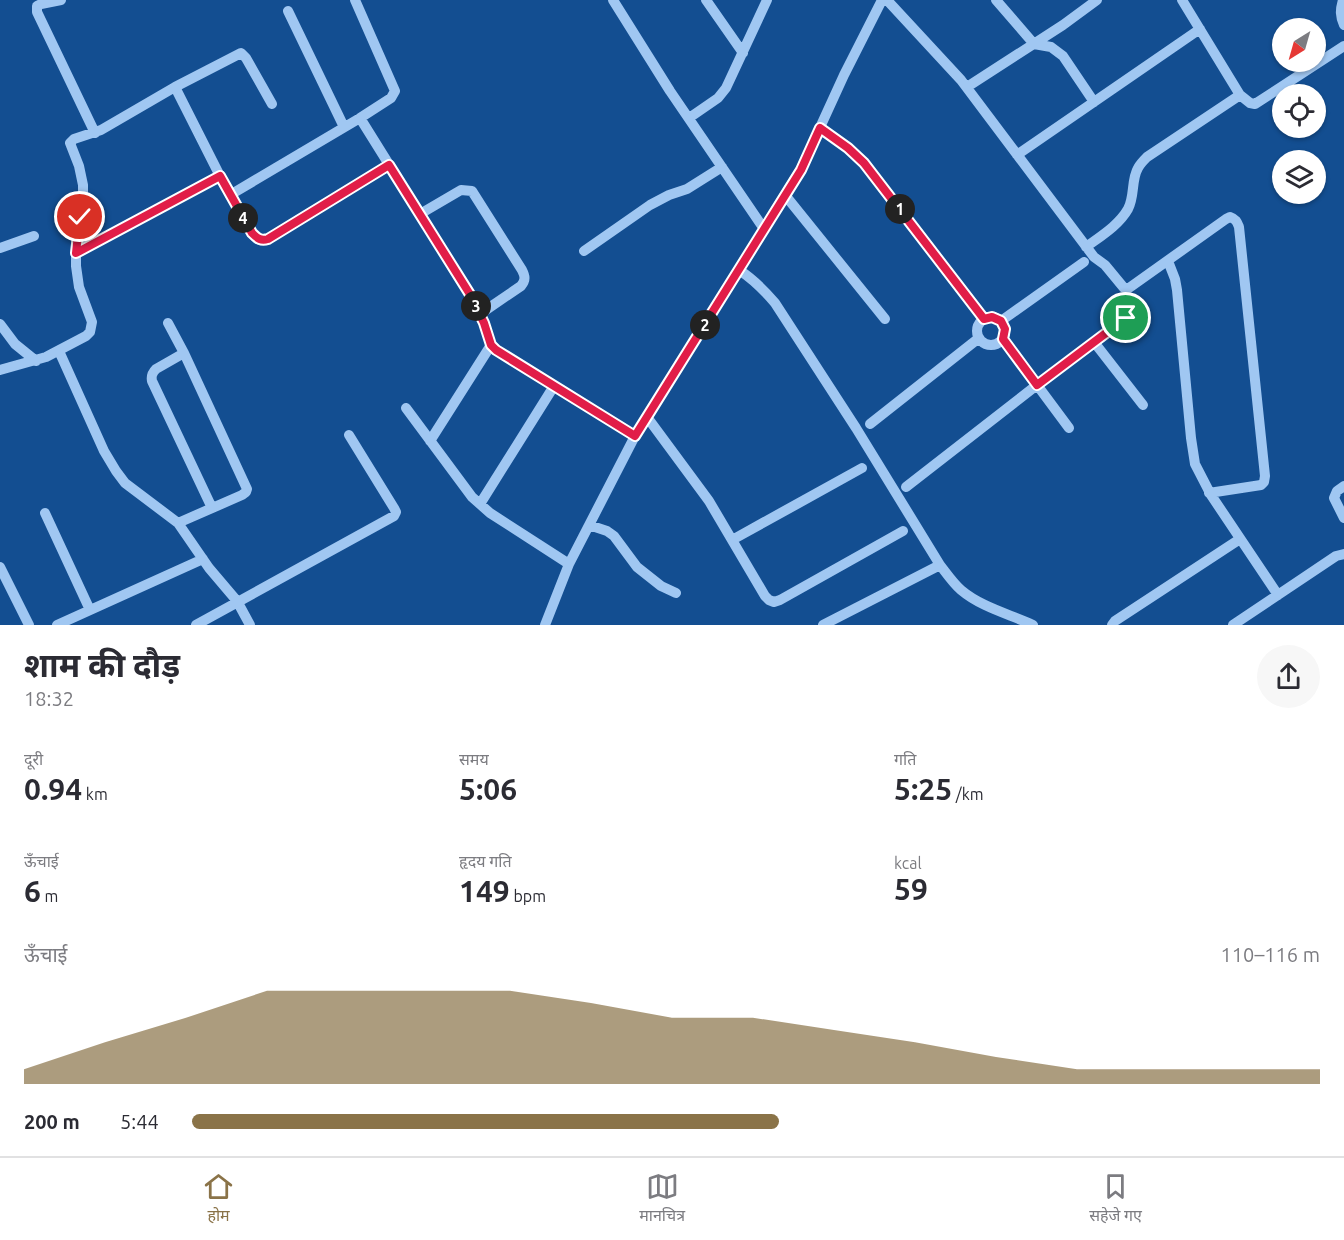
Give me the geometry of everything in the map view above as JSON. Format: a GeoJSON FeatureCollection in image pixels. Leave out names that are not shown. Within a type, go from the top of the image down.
{"type":"FeatureCollection","features":[{"type":"Feature","properties":{"kind":"street"},"geometry":{"type":"LineString","coordinates":[[61,0],[37,6],[37,12],[95,133]]}},
{"type":"Feature","properties":{"kind":"street"},"geometry":{"type":"LineString","coordinates":[[230,195],[391,98],[395,91],[355,0]]}},
{"type":"Feature","properties":{"kind":"street"},"geometry":{"type":"LineString","coordinates":[[613,0],[670,92],[764,229]]}},
{"type":"Feature","properties":{"kind":"street"},"geometry":{"type":"LineString","coordinates":[[706,0],[743,53]]}},
{"type":"Feature","properties":{"kind":"street"},"geometry":{"type":"LineString","coordinates":[[689,118],[718,98],[726,88],[767,0]]}},
{"type":"Feature","properties":{"kind":"street"},"geometry":{"type":"LineString","coordinates":[[544,625],[569,564],[635,436],[801,170],[843,75],[882,0]]}},
{"type":"Feature","properties":{"kind":"street"},"geometry":{"type":"LineString","coordinates":[[887,0],[967,87],[1086,247],[1094,257],[1105,264],[1126,289],[1230,217],[1237,222],[1265,476],[1261,485],[1209,493]]}},
{"type":"Feature","properties":{"kind":"street"},"geometry":{"type":"LineString","coordinates":[[996,0],[1034,44],[1051,47],[1063,56],[1094,102]]}},
{"type":"Feature","properties":{"kind":"street"},"geometry":{"type":"LineString","coordinates":[[967,87],[1063,25],[1097,0]]}},
{"type":"Feature","properties":{"kind":"street"},"geometry":{"type":"LineString","coordinates":[[1182,0],[1240,95],[1250,103],[1255,104],[1344,46]]}},
{"type":"Feature","properties":{"kind":"street"},"geometry":{"type":"LineString","coordinates":[[1343,0],[1340,18],[1344,25]]}},
{"type":"Feature","properties":{"kind":"street"},"geometry":{"type":"LineString","coordinates":[[288,11],[344,127]]}},
{"type":"Feature","properties":{"kind":"street"},"geometry":{"type":"LineString","coordinates":[[1017,155],[1200,29]]}},
{"type":"Feature","properties":{"kind":"street"},"geometry":{"type":"LineString","coordinates":[[0,370],[36,361],[59,351],[86,336],[92,327],[79,287],[76,266],[83,185],[70,143],[74,139],[95,133],[175,87],[242,53],[272,104]]}},
{"type":"Feature","properties":{"kind":"street"},"geometry":{"type":"LineString","coordinates":[[175,87],[230,195],[257,239],[268,239],[389,165]]}},
{"type":"Feature","properties":{"kind":"street"},"geometry":{"type":"LineString","coordinates":[[1086,247],[1126,212],[1130,206],[1137,168],[1148,157],[1240,95]]}},
{"type":"Feature","properties":{"kind":"street"},"geometry":{"type":"LineString","coordinates":[[360,118],[471,296],[491,345],[635,436]]}},
{"type":"Feature","properties":{"kind":"street"},"geometry":{"type":"LineString","coordinates":[[820,128],[864,163],[984,319]]}},
{"type":"Feature","properties":{"kind":"street"},"geometry":{"type":"LineString","coordinates":[[584,251],[650,205],[687,189],[722,167]]}},
{"type":"Feature","properties":{"kind":"street"},"geometry":{"type":"LineString","coordinates":[[76,253],[220,176]]}},
{"type":"Feature","properties":{"kind":"street"},"geometry":{"type":"LineString","coordinates":[[420,214],[461,190],[472,191],[522,270],[525,282],[480,314]]}},
{"type":"Feature","properties":{"kind":"street"},"geometry":{"type":"LineString","coordinates":[[785,195],[885,319]]}},
{"type":"Feature","properties":{"kind":"street"},"geometry":{"type":"LineString","coordinates":[[0,248],[34,236]]}},
{"type":"Feature","properties":{"kind":"street"},"geometry":{"type":"LineString","coordinates":[[1168,261],[1177,290],[1195,464],[1209,493],[1278,595]]}},
{"type":"Feature","properties":{"kind":"street"},"geometry":{"type":"LineString","coordinates":[[1001,321],[1084,262]]}},
{"type":"Feature","properties":{"kind":"street"},"geometry":{"type":"LineString","coordinates":[[739,270],[758,284],[775,303],[856,428],[940,565],[961,590],[974,599],[1033,625]]}},
{"type":"Feature","properties":{"kind":"street"},"geometry":{"type":"LineString","coordinates":[[992,317],[1001,321],[1005,329],[1000,342],[990,345],[979,338],[978,325],[984,319],[992,317]]}},
{"type":"Feature","properties":{"kind":"street"},"geometry":{"type":"LineString","coordinates":[[906,487],[1126,318]]}},
{"type":"Feature","properties":{"kind":"street"},"geometry":{"type":"LineString","coordinates":[[168,323],[247,489],[242,495],[178,523]]}},
{"type":"Feature","properties":{"kind":"street"},"geometry":{"type":"LineString","coordinates":[[0,324],[15,344],[36,361]]}},
{"type":"Feature","properties":{"kind":"street"},"geometry":{"type":"LineString","coordinates":[[870,424],[979,338]]}},
{"type":"Feature","properties":{"kind":"street"},"geometry":{"type":"LineString","coordinates":[[1003,339],[1069,428]]}},
{"type":"Feature","properties":{"kind":"street"},"geometry":{"type":"LineString","coordinates":[[1094,342],[1143,405]]}},
{"type":"Feature","properties":{"kind":"street"},"geometry":{"type":"LineString","coordinates":[[430,441],[491,345]]}},
{"type":"Feature","properties":{"kind":"street"},"geometry":{"type":"LineString","coordinates":[[59,351],[104,451],[116,471],[125,483],[178,523],[237,602],[250,625]]}},
{"type":"Feature","properties":{"kind":"street"},"geometry":{"type":"LineString","coordinates":[[184,353],[156,369],[151,376],[212,508]]}},
{"type":"Feature","properties":{"kind":"street"},"geometry":{"type":"LineString","coordinates":[[480,504],[554,386]]}},
{"type":"Feature","properties":{"kind":"street"},"geometry":{"type":"LineString","coordinates":[[406,408],[467,491],[480,504],[490,513],[569,564]]}},
{"type":"Feature","properties":{"kind":"street"},"geometry":{"type":"LineString","coordinates":[[647,417],[709,501],[769,600],[774,602],[903,531]]}},
{"type":"Feature","properties":{"kind":"street"},"geometry":{"type":"LineString","coordinates":[[196,625],[394,516],[396,512],[394,508],[349,435]]}},
{"type":"Feature","properties":{"kind":"street"},"geometry":{"type":"LineString","coordinates":[[732,540],[862,468]]}},
{"type":"Feature","properties":{"kind":"street"},"geometry":{"type":"LineString","coordinates":[[1344,486],[1337,491],[1334,498],[1344,518]]}},
{"type":"Feature","properties":{"kind":"street"},"geometry":{"type":"LineString","coordinates":[[45,513],[90,610]]}},
{"type":"Feature","properties":{"kind":"street"},"geometry":{"type":"LineString","coordinates":[[589,525],[614,536],[637,567],[661,586],[676,593]]}},
{"type":"Feature","properties":{"kind":"street"},"geometry":{"type":"LineString","coordinates":[[1112,625],[1240,539]]}},
{"type":"Feature","properties":{"kind":"street"},"geometry":{"type":"LineString","coordinates":[[1233,625],[1336,556],[1344,554]]}},
{"type":"Feature","properties":{"kind":"street"},"geometry":{"type":"LineString","coordinates":[[57,625],[203,559]]}},
{"type":"Feature","properties":{"kind":"street"},"geometry":{"type":"LineString","coordinates":[[823,625],[940,565]]}},
{"type":"Feature","properties":{"kind":"street"},"geometry":{"type":"LineString","coordinates":[[0,567],[29,625]]}},
{"type":"Feature","properties":{"kind":"route"},"geometry":{"type":"LineString","coordinates":[[80,217],[76,253],[220,176],[252,233],[257,239],[268,239],[389,165],[471,296],[484,323],[491,345],[635,436],[801,170],[820,128],[864,163],[984,319],[997,318],[1004,324],[1003,339],[1037,385],[1126,318]]}}]}
